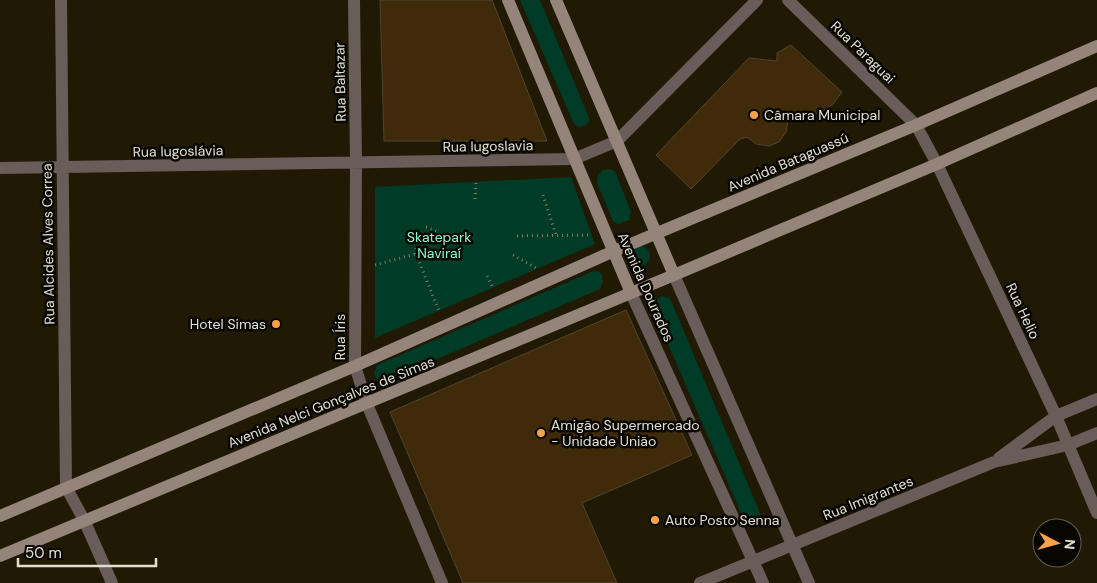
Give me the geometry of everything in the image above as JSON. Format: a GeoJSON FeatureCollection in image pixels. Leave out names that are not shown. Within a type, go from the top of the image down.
{"type":"FeatureCollection","features":[{"type":"Feature","properties":{"kind":"main road","name":"Avenida Dourados"},"geometry":{"type":"LineString","coordinates":[[508,0],[631,293]]}},
{"type":"Feature","properties":{"kind":"main road"},"geometry":{"type":"LineString","coordinates":[[556,0],[674,275],[937,164],[1097,93]]}},
{"type":"Feature","properties":{"kind":"main road","name":"Avenida Bataguassú"},"geometry":{"type":"LineString","coordinates":[[655,233],[916,125],[1097,46]]}},
{"type":"Feature","properties":{"kind":"main road","name":"Avenida Nelci Gonçalves de Simas"},"geometry":{"type":"LineString","coordinates":[[0,516],[354,366],[655,233]]}},
{"type":"Feature","properties":{"kind":"main road","name":"Avenida Nelci Gonçalves de Simas"},"geometry":{"type":"LineString","coordinates":[[0,556],[674,275]]}},
{"type":"Feature","properties":{"kind":"street","name":"Rua Alcides Alves Correa"},"geometry":{"type":"LineString","coordinates":[[61,0],[66,487]]}},
{"type":"Feature","properties":{"kind":"street","name":"Rua Baltazar"},"geometry":{"type":"LineString","coordinates":[[354,0],[356,163]]}},
{"type":"Feature","properties":{"kind":"street"},"geometry":{"type":"LineString","coordinates":[[616,141],[757,0]]}},
{"type":"Feature","properties":{"kind":"street","name":"Rua Paraguai"},"geometry":{"type":"LineString","coordinates":[[788,0],[916,125]]}},
{"type":"Feature","properties":{"kind":"street","name":"Rua Helio"},"geometry":{"type":"LineString","coordinates":[[916,125],[937,164],[1056,416],[1097,513]]}},
{"type":"Feature","properties":{"kind":"street","name":"Rua Iugoslavia"},"geometry":{"type":"LineString","coordinates":[[356,163],[574,159],[616,141]]}},
{"type":"Feature","properties":{"kind":"street","name":"Rua Iugoslávia"},"geometry":{"type":"LineString","coordinates":[[0,168],[356,163]]}},
{"type":"Feature","properties":{"kind":"street","name":"Rua Íris"},"geometry":{"type":"LineString","coordinates":[[356,163],[354,366],[367,404],[442,583]]}},
{"type":"Feature","properties":{"kind":"street"},"geometry":{"type":"LineString","coordinates":[[674,275],[809,583]]}},
{"type":"Feature","properties":{"kind":"street","name":"Avenida Dourados"},"geometry":{"type":"LineString","coordinates":[[631,293],[763,583]]}},
{"type":"Feature","properties":{"kind":"street","name":"Rua Imigrantes"},"geometry":{"type":"LineString","coordinates":[[994,462],[1056,416],[1097,399]]}},
{"type":"Feature","properties":{"kind":"street","name":"Rua Imigrantes"},"geometry":{"type":"LineString","coordinates":[[700,583],[994,462],[1068,445],[1097,433]]}},
{"type":"Feature","properties":{"kind":"street"},"geometry":{"type":"LineString","coordinates":[[66,487],[84,520],[112,583]]}},
{"type":"Feature","properties":{"kind":"path"},"geometry":{"type":"LineString","coordinates":[[475,198],[476,182]]}},
{"type":"Feature","properties":{"kind":"path"},"geometry":{"type":"LineString","coordinates":[[543,196],[556,235]]}},
{"type":"Feature","properties":{"kind":"path"},"geometry":{"type":"LineString","coordinates":[[426,227],[439,232]]}},
{"type":"Feature","properties":{"kind":"path"},"geometry":{"type":"LineString","coordinates":[[416,233],[416,254],[439,311]]}},
{"type":"Feature","properties":{"kind":"path"},"geometry":{"type":"LineString","coordinates":[[517,236],[592,234]]}},
{"type":"Feature","properties":{"kind":"path"},"geometry":{"type":"LineString","coordinates":[[375,265],[416,254]]}},
{"type":"Feature","properties":{"kind":"path"},"geometry":{"type":"LineString","coordinates":[[513,255],[538,269]]}},
{"type":"Feature","properties":{"kind":"path"},"geometry":{"type":"LineString","coordinates":[[487,276],[493,288]]}},
{"type":"Feature","properties":{"kind":"green space"},"geometry":{"type":"Polygon","coordinates":[[[520,0],[540,0],[590,120],[586,125],[580,127],[574,124],[520,0]]]}},
{"type":"Feature","properties":{"kind":"green space"},"geometry":{"type":"Polygon","coordinates":[[[609,169],[615,171],[631,212],[629,220],[618,224],[613,221],[597,183],[598,176],[602,170],[609,169]]]}},
{"type":"Feature","properties":{"kind":"green space","name":"Skatepark Naviraí"},"geometry":{"type":"Polygon","coordinates":[[[571,177],[595,244],[375,338],[375,187],[571,177]]]}},
{"type":"Feature","properties":{"kind":"green space"},"geometry":{"type":"Polygon","coordinates":[[[640,246],[647,249],[650,256],[647,263],[640,266],[633,263],[630,256],[633,249],[640,246]]]}},
{"type":"Feature","properties":{"kind":"green space"},"geometry":{"type":"Polygon","coordinates":[[[598,271],[602,275],[603,281],[600,289],[386,381],[378,380],[374,374],[377,365],[591,272],[598,271]]]}},
{"type":"Feature","properties":{"kind":"green space"},"geometry":{"type":"Polygon","coordinates":[[[662,296],[670,298],[760,513],[759,521],[752,526],[745,522],[652,307],[655,301],[662,296]]]}},
{"type":"Feature","properties":{"kind":"building"},"geometry":{"type":"Polygon","coordinates":[[[380,0],[492,0],[547,141],[384,141],[380,0]]]}},
{"type":"Feature","properties":{"kind":"building","name":"Câmara Municipal"},"geometry":{"type":"Polygon","coordinates":[[[791,45],[842,92],[834,103],[822,112],[788,121],[786,132],[779,142],[769,146],[756,144],[747,137],[740,139],[691,189],[656,155],[749,58],[777,61],[777,53],[791,45]]]}},
{"type":"Feature","properties":{"kind":"building","name":"Amigão Supermercado - Unidade União"},"geometry":{"type":"Polygon","coordinates":[[[626,310],[692,455],[582,503],[617,583],[463,583],[390,412],[626,310]]]}},
{"type":"Feature","properties":{"kind":"place","name":"Câmara Municipal"},"geometry":{"type":"Point","coordinates":[754,115]}},
{"type":"Feature","properties":{"kind":"place","name":"Hotel Simas"},"geometry":{"type":"Point","coordinates":[276,324]}},
{"type":"Feature","properties":{"kind":"place","name":"Amigão Supermercado - Unidade União"},"geometry":{"type":"Point","coordinates":[541,433]}},
{"type":"Feature","properties":{"kind":"place","name":"Auto Posto Senna"},"geometry":{"type":"Point","coordinates":[655,520]}}]}
